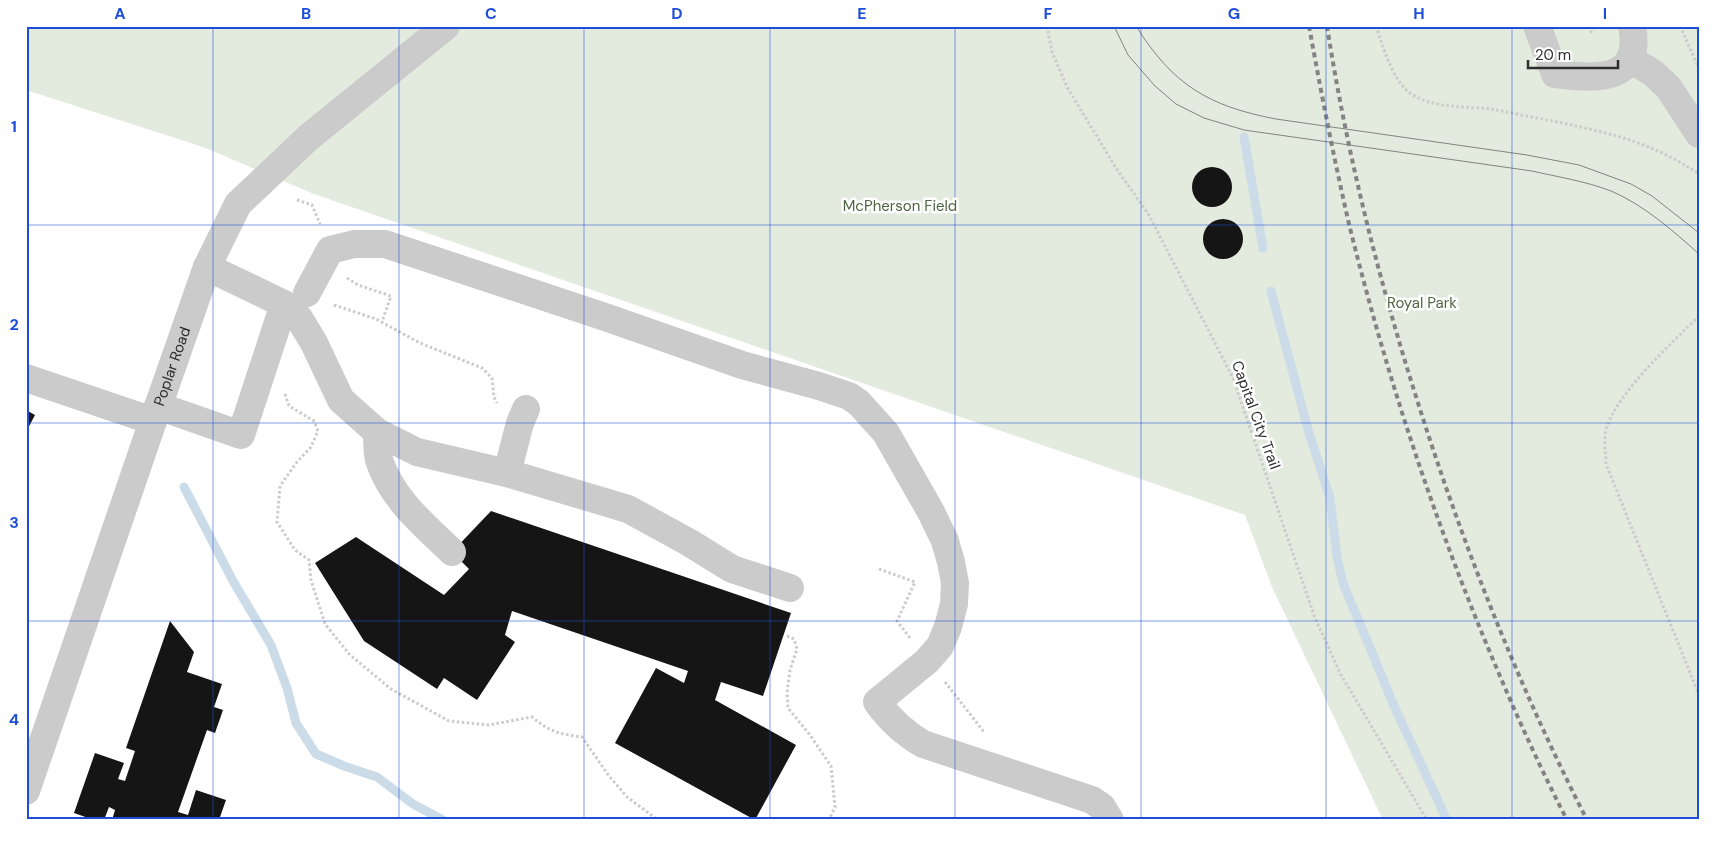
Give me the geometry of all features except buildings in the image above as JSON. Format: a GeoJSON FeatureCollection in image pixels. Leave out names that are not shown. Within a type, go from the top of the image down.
{"type":"FeatureCollection","features":[{"type":"Feature","properties":{"kind":"street","name":"Poplar Road"},"geometry":{"type":"LineString","coordinates":[[26,791],[35,739],[207,267],[238,204],[309,137],[446,26]]}},
{"type":"Feature","properties":{"kind":"street"},"geometry":{"type":"LineString","coordinates":[[1538,26],[1555,74],[1592,77],[1609,76],[1624,67],[1630,60],[1633,48],[1632,26]]}},
{"type":"Feature","properties":{"kind":"street"},"geometry":{"type":"LineString","coordinates":[[1630,60],[1653,74],[1668,87],[1699,134]]}},
{"type":"Feature","properties":{"kind":"street"},"geometry":{"type":"LineString","coordinates":[[26,378],[155,414],[240,435],[296,298],[330,250],[354,244],[385,244],[742,365],[849,396],[859,403],[886,433],[931,512],[945,541],[955,583],[954,604],[948,627],[940,646],[927,661],[877,702],[894,723],[907,735],[923,744],[1092,800],[1102,807],[1110,820]]}},
{"type":"Feature","properties":{"kind":"street"},"geometry":{"type":"LineString","coordinates":[[207,267],[296,298]]}},
{"type":"Feature","properties":{"kind":"street"},"geometry":{"type":"LineString","coordinates":[[296,298],[299,318],[314,343],[341,400],[377,432],[418,452],[507,473],[628,509],[690,543],[732,569],[790,588]]}},
{"type":"Feature","properties":{"kind":"street"},"geometry":{"type":"LineString","coordinates":[[507,473],[523,416]]}},
{"type":"Feature","properties":{"kind":"street"},"geometry":{"type":"LineString","coordinates":[[377,432],[379,458],[391,486],[408,510],[452,552]]}},
{"type":"Feature","properties":{"kind":"path","name":"Capital City Trail"},"geometry":{"type":"LineString","coordinates":[[1047,26],[1052,52],[1067,87],[1116,168],[1149,215],[1233,378],[1315,618],[1341,675],[1427,820]]}},
{"type":"Feature","properties":{"kind":"path"},"geometry":{"type":"LineString","coordinates":[[1376,26],[1387,58],[1398,80],[1410,93],[1418,97],[1444,105],[1497,110],[1612,134],[1658,150],[1699,174]]}},
{"type":"Feature","properties":{"kind":"path"},"geometry":{"type":"LineString","coordinates":[[1589,26],[1592,34]]}},
{"type":"Feature","properties":{"kind":"path"},"geometry":{"type":"LineString","coordinates":[[1680,26],[1699,69]]}},
{"type":"Feature","properties":{"kind":"path"},"geometry":{"type":"LineString","coordinates":[[296,298],[331,304],[376,319],[420,343],[482,368],[492,378],[494,397],[500,409],[523,416]]}},
{"type":"Feature","properties":{"kind":"path"},"geometry":{"type":"LineString","coordinates":[[1699,316],[1630,387],[1607,427],[1606,445],[1606,464],[1699,695]]}},
{"type":"Feature","properties":{"kind":"path"},"geometry":{"type":"LineString","coordinates":[[284,389],[289,406],[314,421],[318,431],[311,447],[297,462],[280,486],[277,522],[296,550],[309,560],[311,580],[325,624],[350,655],[391,689],[449,721],[488,725],[532,717],[546,729],[582,737],[609,776],[627,797],[658,820]]}},
{"type":"Feature","properties":{"kind":"path"},"geometry":{"type":"LineString","coordinates":[[787,636],[794,639],[797,649],[789,678],[788,708],[831,766],[835,807],[829,820]]}},
{"type":"Feature","properties":{"kind":"green space","name":"Royal Park"},"geometry":{"type":"Polygon","coordinates":[[[26,26],[1699,26],[1699,820],[1383,820],[1272,587],[1245,515],[314,194],[203,147],[26,90],[26,26]]]}},
{"type":"Feature","properties":{"kind":"waterway"},"geometry":{"type":"LineString","coordinates":[[1244,137],[1263,248]]}},
{"type":"Feature","properties":{"kind":"waterway"},"geometry":{"type":"LineString","coordinates":[[1271,291],[1309,433],[1330,498],[1337,557],[1343,583],[1395,708],[1447,820]]}},
{"type":"Feature","properties":{"kind":"waterway"},"geometry":{"type":"LineString","coordinates":[[184,487],[233,581],[271,645],[287,688],[296,723],[316,754],[377,777],[413,804],[443,820]]}},
{"type":"Feature","properties":{"kind":"tram line"},"geometry":{"type":"LineString","coordinates":[[1114,26],[1128,55],[1155,86],[1176,104],[1204,118],[1244,130],[1532,171],[1591,185],[1611,191],[1635,203],[1668,227],[1699,254]]}},
{"type":"Feature","properties":{"kind":"tram line"},"geometry":{"type":"LineString","coordinates":[[1136,26],[1164,64],[1179,78],[1194,90],[1231,107],[1276,119],[1527,155],[1579,165],[1631,184],[1652,196],[1699,233]]}},
{"type":"Feature","properties":{"kind":"railway"},"geometry":{"type":"LineString","coordinates":[[1309,26],[1349,224],[1375,324],[1405,423],[1438,520],[1496,668],[1567,820]]}},
{"type":"Feature","properties":{"kind":"railway"},"geometry":{"type":"LineString","coordinates":[[1327,26],[1343,117],[1363,208],[1399,343],[1431,442],[1470,552],[1513,661],[1536,715],[1587,820]]}},
{"type":"Feature","properties":{"kind":"park label","name":"McPherson Field"},"geometry":{"type":"Point","coordinates":[900,206]}}]}
